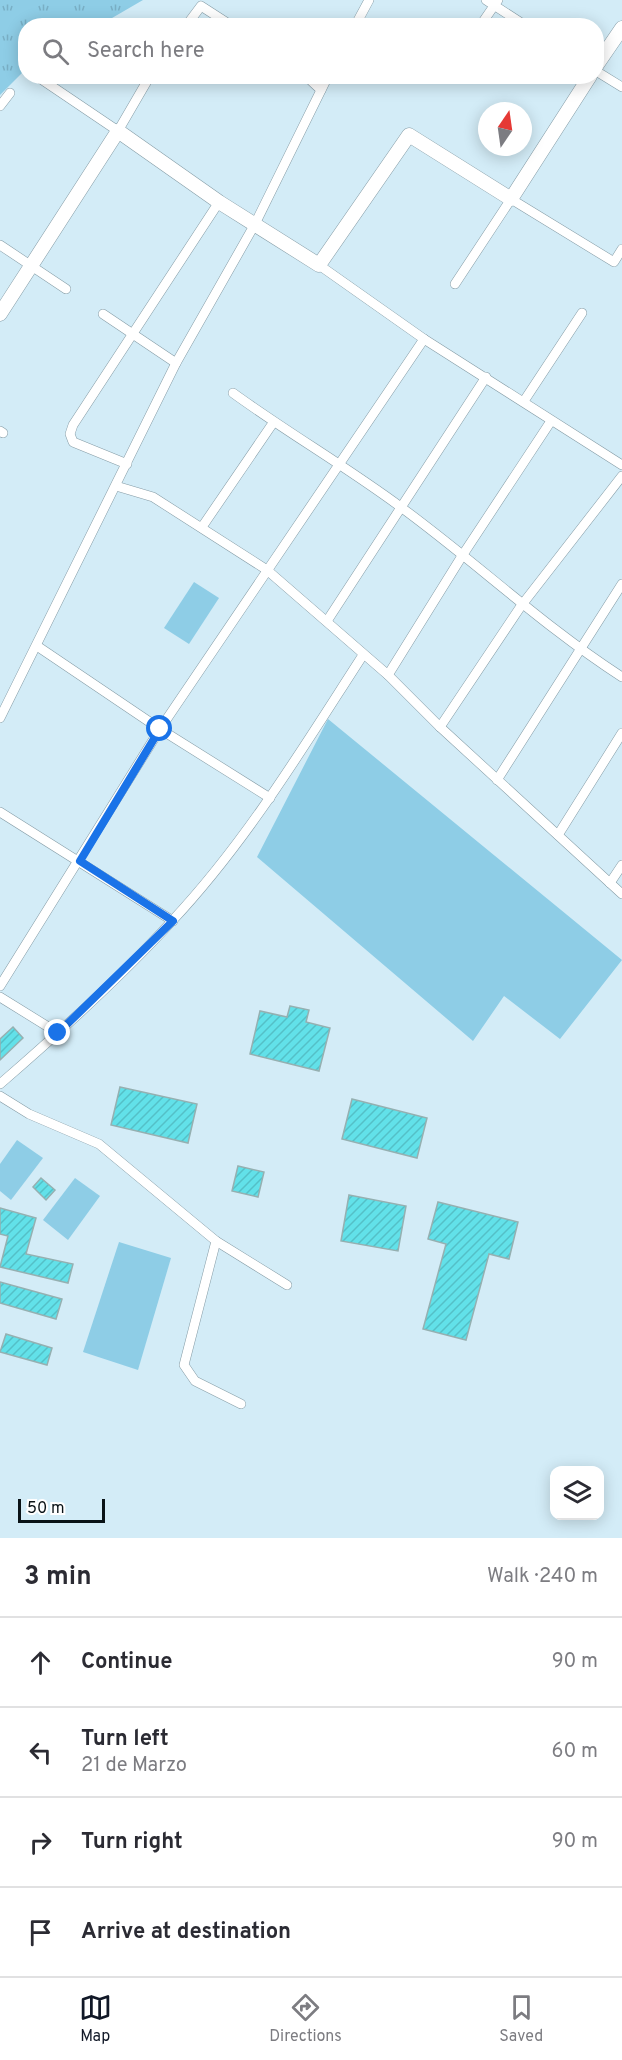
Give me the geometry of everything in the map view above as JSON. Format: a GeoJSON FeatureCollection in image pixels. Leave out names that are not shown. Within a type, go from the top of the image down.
{"type":"FeatureCollection","features":[{"type":"Feature","properties":{"kind":"street"},"geometry":{"type":"LineString","coordinates":[[359,18],[369,0]]}},
{"type":"Feature","properties":{"kind":"street"},"geometry":{"type":"LineString","coordinates":[[486,0],[497,3],[516,18]]}},
{"type":"Feature","properties":{"kind":"street"},"geometry":{"type":"LineString","coordinates":[[486,18],[497,3]]}},
{"type":"Feature","properties":{"kind":"street"},"geometry":{"type":"LineString","coordinates":[[192,18],[201,6],[220,18]]}},
{"type":"Feature","properties":{"kind":"street"},"geometry":{"type":"LineString","coordinates":[[604,57],[622,28]]}},
{"type":"Feature","properties":{"kind":"street"},"geometry":{"type":"LineString","coordinates":[[604,73],[622,87]]}},
{"type":"Feature","properties":{"kind":"street"},"geometry":{"type":"LineString","coordinates":[[47,84],[219,202],[319,265],[424,339],[622,465]]}},
{"type":"Feature","properties":{"kind":"street"},"geometry":{"type":"LineString","coordinates":[[0,314],[29,265],[118,131],[145,84]]}},
{"type":"Feature","properties":{"kind":"street"},"geometry":{"type":"LineString","coordinates":[[315,84],[321,90]]}},
{"type":"Feature","properties":{"kind":"street"},"geometry":{"type":"LineString","coordinates":[[0,718],[176,363],[255,224],[324,84]]}},
{"type":"Feature","properties":{"kind":"street"},"geometry":{"type":"LineString","coordinates":[[455,284],[585,84]]}},
{"type":"Feature","properties":{"kind":"street"},"geometry":{"type":"LineString","coordinates":[[0,106],[10,93]]}},
{"type":"Feature","properties":{"kind":"street"},"geometry":{"type":"LineString","coordinates":[[319,265],[409,135],[614,262],[622,249]]}},
{"type":"Feature","properties":{"kind":"street"},"geometry":{"type":"LineString","coordinates":[[127,464],[73,442],[70,434],[73,425],[219,202]]}},
{"type":"Feature","properties":{"kind":"street"},"geometry":{"type":"LineString","coordinates":[[0,245],[66,289]]}},
{"type":"Feature","properties":{"kind":"street"},"geometry":{"type":"LineString","coordinates":[[103,314],[176,363]]}},
{"type":"Feature","properties":{"kind":"street"},"geometry":{"type":"LineString","coordinates":[[524,401],[582,314]]}},
{"type":"Feature","properties":{"kind":"street"},"geometry":{"type":"LineString","coordinates":[[0,986],[80,861],[160,729],[424,339]]}},
{"type":"Feature","properties":{"kind":"street"},"geometry":{"type":"LineString","coordinates":[[327,621],[486,377]]}},
{"type":"Feature","properties":{"kind":"street"},"geometry":{"type":"LineString","coordinates":[[233,393],[273,423],[401,507],[521,606],[580,650],[622,677]]}},
{"type":"Feature","properties":{"kind":"street"},"geometry":{"type":"LineString","coordinates":[[388,675],[462,556],[551,421]]}},
{"type":"Feature","properties":{"kind":"street"},"geometry":{"type":"LineString","coordinates":[[202,527],[273,423]]}},
{"type":"Feature","properties":{"kind":"street"},"geometry":{"type":"LineString","coordinates":[[441,727],[521,606],[622,476]]}},
{"type":"Feature","properties":{"kind":"street"},"geometry":{"type":"LineString","coordinates":[[116,486],[153,497],[267,570],[388,675],[497,780],[622,894]]}},
{"type":"Feature","properties":{"kind":"street"},"geometry":{"type":"LineString","coordinates":[[497,780],[622,584]]}},
{"type":"Feature","properties":{"kind":"street"},"geometry":{"type":"LineString","coordinates":[[37,646],[160,729],[270,798]]}},
{"type":"Feature","properties":{"kind":"street"},"geometry":{"type":"LineString","coordinates":[[0,1084],[58,1033],[173,921],[270,798],[363,655]]}},
{"type":"Feature","properties":{"kind":"street"},"geometry":{"type":"LineString","coordinates":[[558,835],[622,733]]}},
{"type":"Feature","properties":{"kind":"street"},"geometry":{"type":"LineString","coordinates":[[0,812],[173,921]]}},
{"type":"Feature","properties":{"kind":"street"},"geometry":{"type":"LineString","coordinates":[[610,883],[622,865]]}},
{"type":"Feature","properties":{"kind":"street"},"geometry":{"type":"LineString","coordinates":[[0,997],[58,1033]]}},
{"type":"Feature","properties":{"kind":"street"},"geometry":{"type":"LineString","coordinates":[[0,1096],[29,1114],[99,1144],[216,1241],[287,1285]]}},
{"type":"Feature","properties":{"kind":"street"},"geometry":{"type":"LineString","coordinates":[[216,1241],[184,1365],[195,1382],[241,1404]]}},
{"type":"Feature","properties":{"kind":"green space"},"geometry":{"type":"Polygon","coordinates":[[[0,0],[143,0],[112,18],[18,18],[18,77],[0,95],[0,0]]]}},
{"type":"Feature","properties":{"kind":"green space"},"geometry":{"type":"Polygon","coordinates":[[[194,582],[219,598],[189,644],[164,628],[194,582]]]}},
{"type":"Feature","properties":{"kind":"green space"},"geometry":{"type":"Polygon","coordinates":[[[328,719],[622,960],[560,1039],[504,996],[473,1041],[257,857],[328,719]]]}},
{"type":"Feature","properties":{"kind":"green space"},"geometry":{"type":"Polygon","coordinates":[[[17,1140],[43,1158],[11,1200],[0,1191],[0,1164],[17,1140]]]}},
{"type":"Feature","properties":{"kind":"green space"},"geometry":{"type":"Polygon","coordinates":[[[75,1178],[100,1196],[68,1240],[43,1220],[75,1178]]]}},
{"type":"Feature","properties":{"kind":"green space"},"geometry":{"type":"Polygon","coordinates":[[[119,1242],[171,1258],[138,1370],[83,1352],[119,1242]]]}},
{"type":"Feature","properties":{"kind":"building"},"geometry":{"type":"Polygon","coordinates":[[[290,1006],[309,1010],[306,1022],[330,1028],[319,1071],[250,1054],[260,1011],[287,1017],[290,1006]]]}},
{"type":"Feature","properties":{"kind":"building"},"geometry":{"type":"Polygon","coordinates":[[[13,1027],[23,1038],[0,1060],[0,1039],[13,1027]]]}},
{"type":"Feature","properties":{"kind":"building"},"geometry":{"type":"Polygon","coordinates":[[[120,1087],[197,1104],[188,1143],[111,1125],[120,1087]]]}},
{"type":"Feature","properties":{"kind":"building"},"geometry":{"type":"Polygon","coordinates":[[[352,1099],[427,1118],[417,1158],[342,1139],[352,1099]]]}},
{"type":"Feature","properties":{"kind":"building"},"geometry":{"type":"Polygon","coordinates":[[[238,1166],[264,1172],[258,1197],[232,1191],[238,1166]]]}},
{"type":"Feature","properties":{"kind":"building"},"geometry":{"type":"Polygon","coordinates":[[[41,1178],[55,1190],[46,1200],[33,1187],[41,1178]]]}},
{"type":"Feature","properties":{"kind":"building"},"geometry":{"type":"Polygon","coordinates":[[[349,1195],[406,1206],[398,1251],[341,1241],[349,1195]]]}},
{"type":"Feature","properties":{"kind":"building"},"geometry":{"type":"Polygon","coordinates":[[[438,1202],[518,1222],[509,1259],[489,1254],[466,1340],[423,1329],[446,1244],[428,1239],[438,1202]]]}},
{"type":"Feature","properties":{"kind":"building"},"geometry":{"type":"Polygon","coordinates":[[[0,1208],[36,1218],[26,1254],[73,1264],[68,1283],[0,1267],[8,1236],[0,1234],[0,1208]]]}},
{"type":"Feature","properties":{"kind":"building"},"geometry":{"type":"Polygon","coordinates":[[[0,1282],[62,1299],[56,1319],[0,1303],[0,1282]]]}},
{"type":"Feature","properties":{"kind":"building"},"geometry":{"type":"Polygon","coordinates":[[[6,1334],[52,1348],[47,1365],[0,1352],[6,1334]]]}},
{"type":"Feature","properties":{"kind":"route"},"geometry":{"type":"LineString","coordinates":[[58,1033],[173,921],[80,861],[160,729]]}}]}
